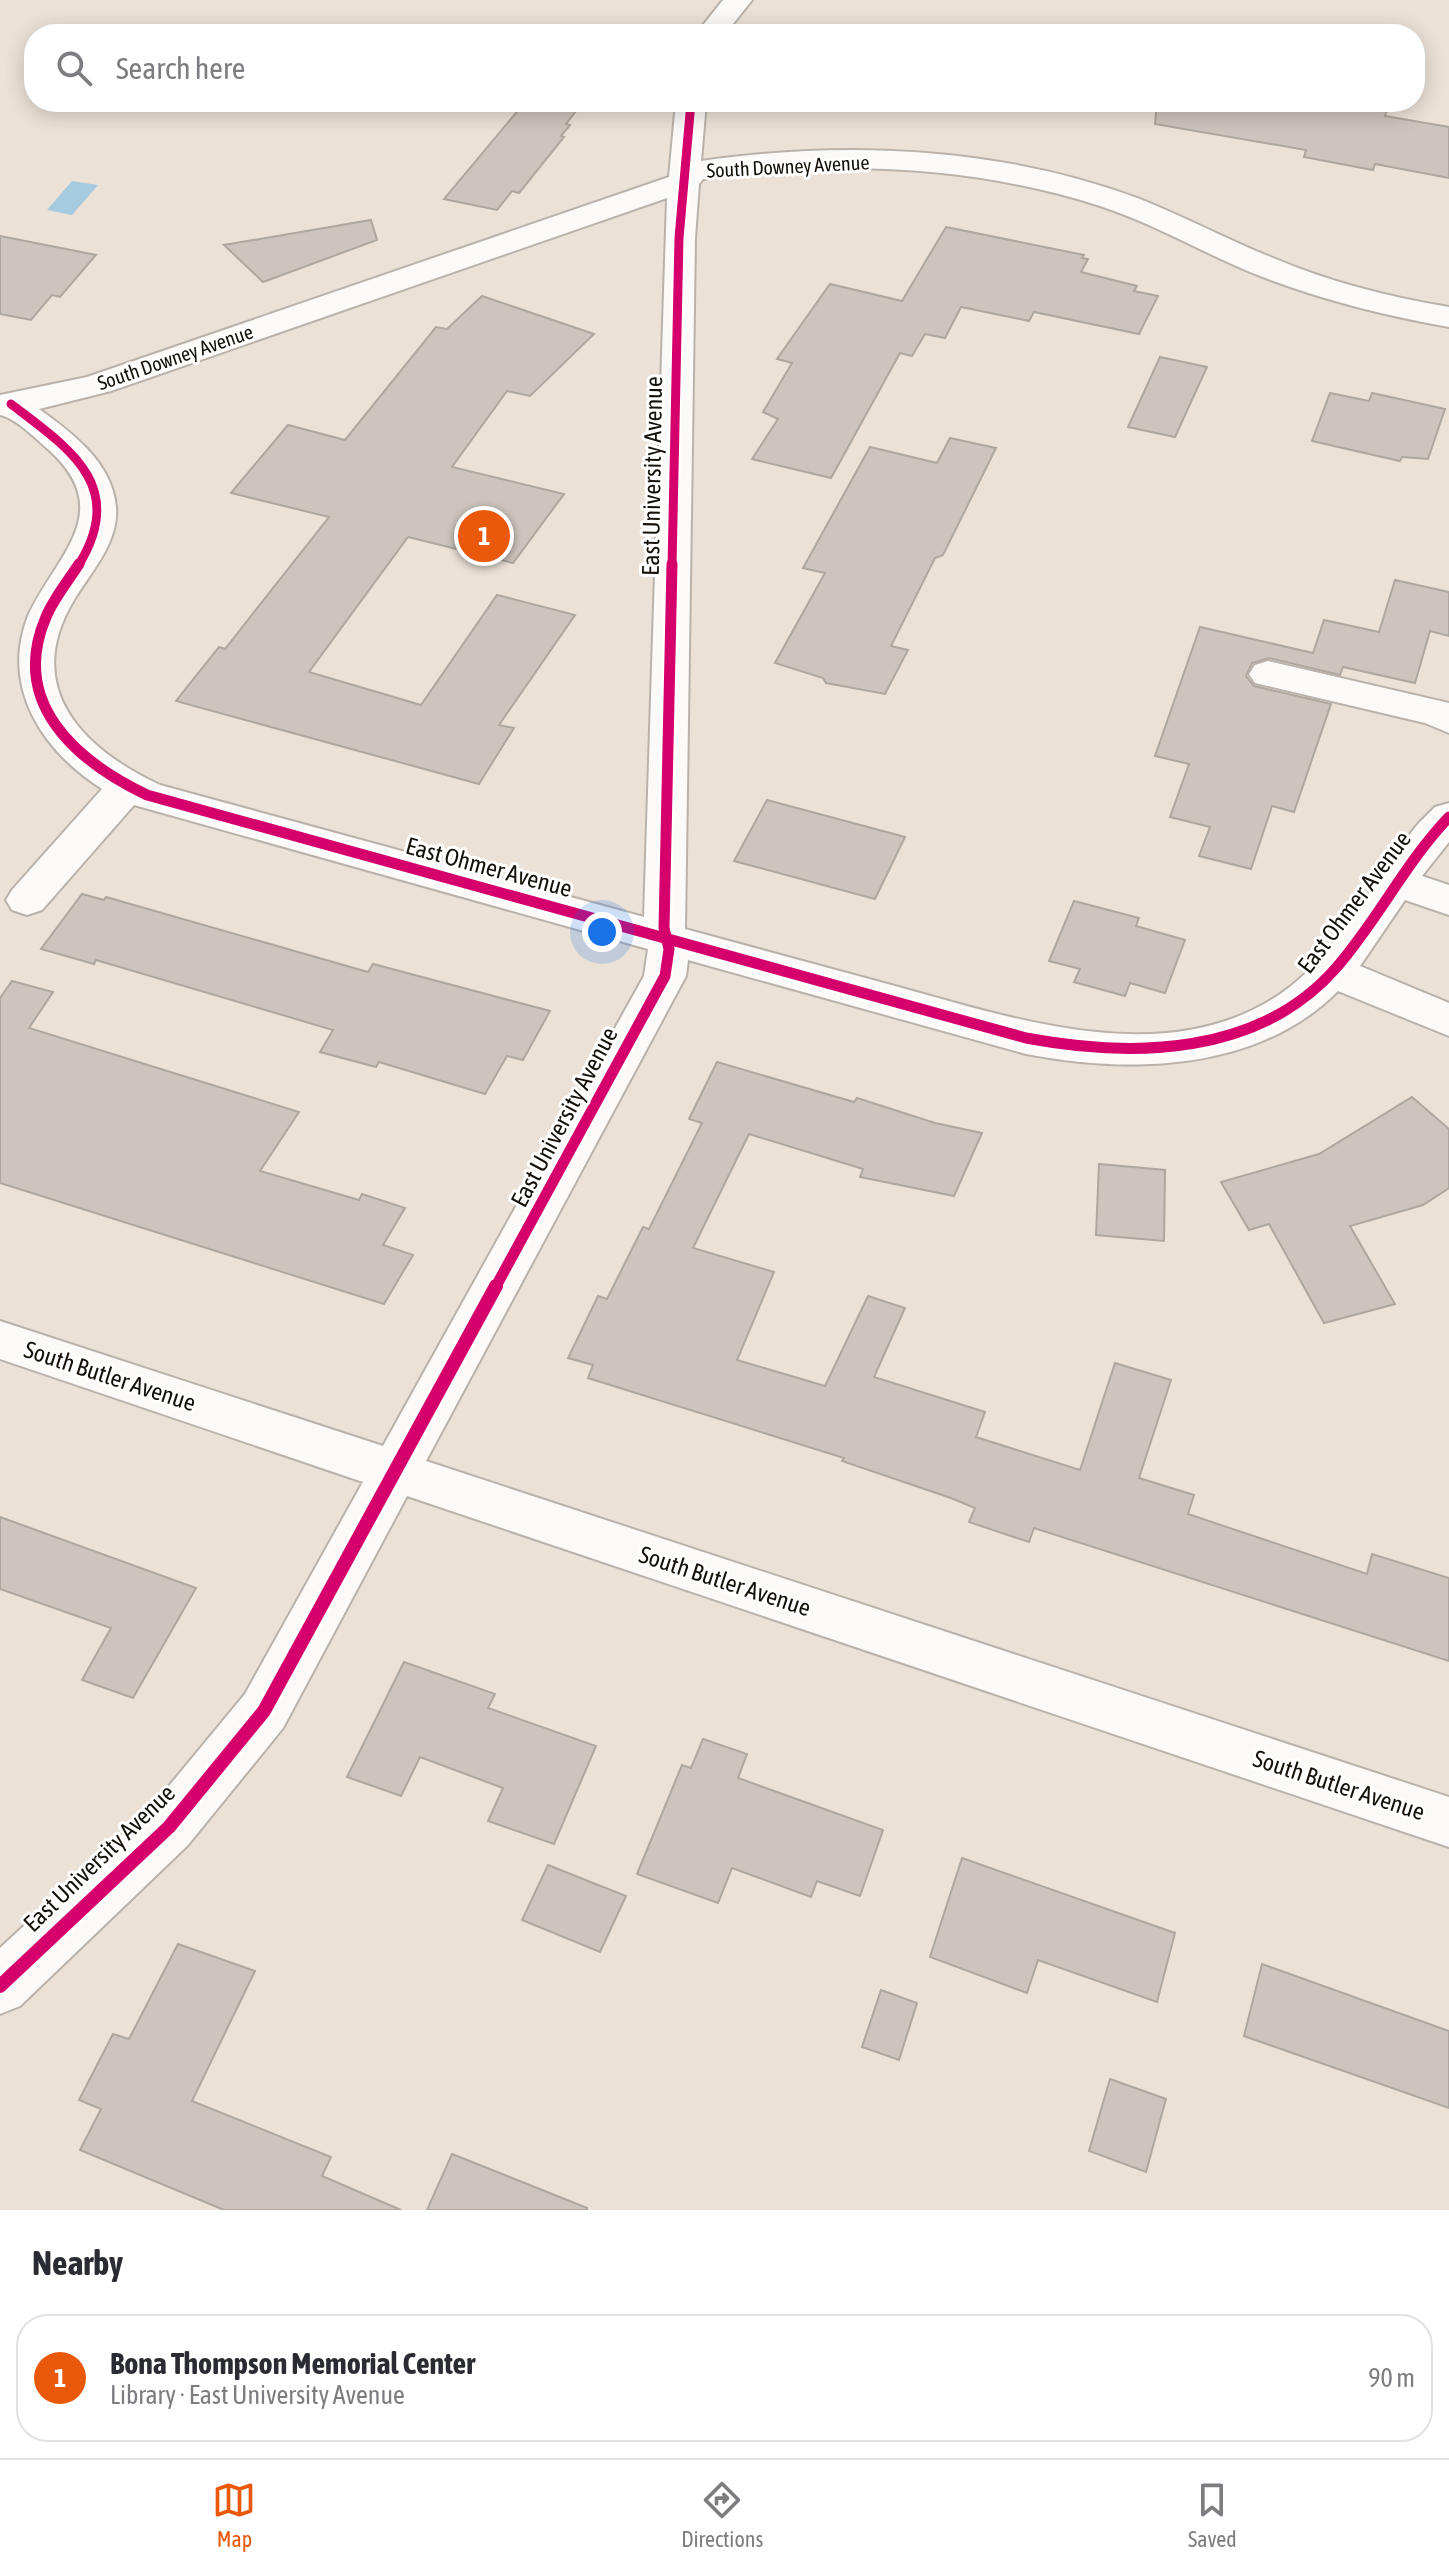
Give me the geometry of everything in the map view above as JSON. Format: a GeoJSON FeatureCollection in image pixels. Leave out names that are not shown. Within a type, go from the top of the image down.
{"type":"FeatureCollection","features":[{"type":"Feature","properties":{"kind":"street"},"geometry":{"type":"LineString","coordinates":[[718,24],[738,0]]}},
{"type":"Feature","properties":{"kind":"street","name":"East University Avenue"},"geometry":{"type":"LineString","coordinates":[[0,1986],[169,1827],[264,1711],[398,1471],[665,976],[669,962],[666,939],[679,238],[690,112]]}},
{"type":"Feature","properties":{"kind":"street","name":"South Downey Avenue"},"geometry":{"type":"LineString","coordinates":[[6,404],[99,384],[686,181],[693,171],[838,160],[946,164],[1016,174],[1113,200],[1305,281],[1387,305],[1449,317]]}},
{"type":"Feature","properties":{"kind":"street","name":"East Ohmer Avenue"},"geometry":{"type":"LineString","coordinates":[[6,404],[84,466],[97,500],[94,538],[46,617],[37,644],[35,671],[41,699],[60,736],[96,769],[127,787],[1026,1038],[1098,1050],[1147,1050],[1217,1040],[1294,1006],[1333,972],[1395,882],[1449,817]]}},
{"type":"Feature","properties":{"kind":"street"},"geometry":{"type":"LineString","coordinates":[[1268,674],[1437,713],[1449,720]]}},
{"type":"Feature","properties":{"kind":"street"},"geometry":{"type":"LineString","coordinates":[[27,900],[127,787]]}},
{"type":"Feature","properties":{"kind":"street"},"geometry":{"type":"LineString","coordinates":[[1395,882],[1449,900]]}},
{"type":"Feature","properties":{"kind":"street"},"geometry":{"type":"LineString","coordinates":[[1333,972],[1449,1020]]}},
{"type":"Feature","properties":{"kind":"street","name":"South Butler Avenue"},"geometry":{"type":"LineString","coordinates":[[0,1340],[1449,1822]]}},
{"type":"Feature","properties":{"kind":"water"},"geometry":{"type":"Polygon","coordinates":[[[72,181],[98,185],[72,215],[47,210],[72,181]]]}},
{"type":"Feature","properties":{"kind":"building"},"geometry":{"type":"Polygon","coordinates":[[[517,112],[575,112],[566,124],[570,125],[561,136],[564,137],[519,193],[512,191],[497,210],[444,199],[517,112]]]}},
{"type":"Feature","properties":{"kind":"building"},"geometry":{"type":"Polygon","coordinates":[[[1156,112],[1386,112],[1385,116],[1449,127],[1449,178],[1375,164],[1373,170],[1304,157],[1306,150],[1155,124],[1156,112]]]}},
{"type":"Feature","properties":{"kind":"building"},"geometry":{"type":"Polygon","coordinates":[[[371,220],[377,240],[263,282],[224,245],[371,220]]]}},
{"type":"Feature","properties":{"kind":"building"},"geometry":{"type":"Polygon","coordinates":[[[946,227],[1084,255],[1082,258],[1088,259],[1081,272],[1137,286],[1134,291],[1158,296],[1139,334],[1034,312],[1029,321],[961,307],[945,338],[925,334],[912,356],[900,353],[831,478],[752,459],[778,419],[763,412],[792,363],[777,359],[830,284],[902,301],[946,227]]]}},
{"type":"Feature","properties":{"kind":"building"},"geometry":{"type":"Polygon","coordinates":[[[0,236],[96,255],[60,297],[52,295],[31,320],[0,314],[0,236]]]}},
{"type":"Feature","properties":{"kind":"building"},"geometry":{"type":"Polygon","coordinates":[[[482,296],[594,334],[530,396],[507,391],[452,467],[564,494],[513,563],[408,537],[309,672],[421,705],[497,595],[575,615],[499,725],[514,728],[479,784],[176,701],[219,647],[225,649],[329,517],[231,493],[288,425],[345,440],[436,327],[447,329],[482,296]]]}},
{"type":"Feature","properties":{"kind":"building"},"geometry":{"type":"Polygon","coordinates":[[[1160,357],[1207,367],[1175,437],[1128,427],[1160,357]]]}},
{"type":"Feature","properties":{"kind":"building"},"geometry":{"type":"Polygon","coordinates":[[[1330,393],[1369,401],[1372,393],[1445,409],[1428,459],[1402,457],[1400,461],[1312,441],[1330,393]]]}},
{"type":"Feature","properties":{"kind":"building"},"geometry":{"type":"Polygon","coordinates":[[[950,438],[996,448],[943,555],[935,558],[891,646],[908,650],[885,694],[826,683],[823,678],[775,663],[825,573],[803,568],[870,447],[937,463],[950,438]]]}},
{"type":"Feature","properties":{"kind":"building"},"geometry":{"type":"Polygon","coordinates":[[[1395,580],[1449,592],[1449,636],[1430,631],[1415,683],[1343,667],[1340,675],[1269,658],[1252,663],[1246,676],[1254,686],[1331,704],[1294,812],[1272,806],[1251,869],[1199,856],[1210,827],[1170,817],[1189,764],[1155,756],[1200,627],[1313,653],[1324,620],[1379,632],[1395,580]]]}},
{"type":"Feature","properties":{"kind":"building"},"geometry":{"type":"Polygon","coordinates":[[[767,800],[905,837],[875,899],[734,861],[767,800]]]}},
{"type":"Feature","properties":{"kind":"building"},"geometry":{"type":"Polygon","coordinates":[[[82,894],[104,900],[106,897],[368,972],[373,964],[550,1011],[523,1060],[507,1056],[485,1094],[379,1062],[376,1067],[320,1052],[333,1030],[96,960],[94,964],[41,949],[82,894]]]}},
{"type":"Feature","properties":{"kind":"building"},"geometry":{"type":"Polygon","coordinates":[[[1074,901],[1139,918],[1136,926],[1185,940],[1165,993],[1130,983],[1125,996],[1074,982],[1080,969],[1049,961],[1074,901]]]}},
{"type":"Feature","properties":{"kind":"building"},"geometry":{"type":"Polygon","coordinates":[[[12,981],[53,992],[29,1028],[299,1112],[260,1171],[359,1200],[362,1194],[405,1208],[383,1245],[413,1255],[384,1304],[0,1183],[0,998],[12,981]]]}},
{"type":"Feature","properties":{"kind":"building"},"geometry":{"type":"Polygon","coordinates":[[[717,1062],[854,1102],[857,1098],[935,1123],[982,1133],[954,1196],[860,1177],[863,1169],[749,1134],[693,1248],[774,1272],[737,1360],[825,1386],[868,1296],[905,1308],[874,1377],[985,1412],[976,1437],[1080,1470],[1115,1363],[1171,1380],[1139,1478],[1194,1495],[1188,1514],[1367,1574],[1372,1554],[1449,1578],[1449,1661],[1034,1528],[1029,1542],[969,1522],[975,1508],[842,1461],[844,1458],[588,1378],[593,1365],[568,1358],[598,1296],[607,1299],[643,1227],[649,1229],[702,1123],[689,1119],[717,1062]]]}},
{"type":"Feature","properties":{"kind":"building"},"geometry":{"type":"Polygon","coordinates":[[[1412,1097],[1449,1129],[1449,1188],[1423,1205],[1350,1226],[1395,1304],[1324,1323],[1269,1224],[1249,1230],[1221,1182],[1319,1154],[1412,1097]]]}},
{"type":"Feature","properties":{"kind":"building"},"geometry":{"type":"Polygon","coordinates":[[[1099,1164],[1165,1170],[1164,1241],[1096,1235],[1099,1164]]]}},
{"type":"Feature","properties":{"kind":"building"},"geometry":{"type":"Polygon","coordinates":[[[0,1517],[196,1588],[133,1698],[82,1680],[111,1628],[0,1589],[0,1517]]]}},
{"type":"Feature","properties":{"kind":"building"},"geometry":{"type":"Polygon","coordinates":[[[404,1662],[495,1694],[488,1708],[596,1746],[554,1844],[488,1821],[503,1788],[420,1757],[401,1796],[347,1777],[404,1662]]]}},
{"type":"Feature","properties":{"kind":"building"},"geometry":{"type":"Polygon","coordinates":[[[703,1739],[747,1754],[738,1778],[883,1830],[860,1896],[817,1881],[811,1897],[732,1868],[718,1903],[637,1874],[682,1765],[691,1768],[703,1739]]]}},
{"type":"Feature","properties":{"kind":"building"},"geometry":{"type":"Polygon","coordinates":[[[962,1858],[1175,1933],[1157,2002],[1038,1960],[1027,1993],[930,1957],[962,1858]]]}},
{"type":"Feature","properties":{"kind":"building"},"geometry":{"type":"Polygon","coordinates":[[[548,1865],[626,1896],[600,1952],[522,1920],[548,1865]]]}},
{"type":"Feature","properties":{"kind":"building"},"geometry":{"type":"Polygon","coordinates":[[[178,1944],[255,1971],[192,2101],[331,2157],[322,2176],[401,2210],[224,2210],[80,2150],[101,2109],[79,2100],[113,2034],[129,2039],[178,1944]]]}},
{"type":"Feature","properties":{"kind":"building"},"geometry":{"type":"Polygon","coordinates":[[[1262,1964],[1449,2031],[1449,2108],[1244,2036],[1262,1964]]]}},
{"type":"Feature","properties":{"kind":"building"},"geometry":{"type":"Polygon","coordinates":[[[881,1990],[917,2003],[899,2060],[862,2047],[881,1990]]]}},
{"type":"Feature","properties":{"kind":"building"},"geometry":{"type":"Polygon","coordinates":[[[1110,2079],[1166,2099],[1146,2172],[1089,2151],[1110,2079]]]}},
{"type":"Feature","properties":{"kind":"building"},"geometry":{"type":"Polygon","coordinates":[[[452,2154],[587,2208],[587,2210],[427,2210],[452,2154]]]}},
{"type":"Feature","properties":{"kind":"cycle path"},"geometry":{"type":"LineString","coordinates":[[0,1986],[169,1827],[264,1711],[665,976],[669,949],[664,928],[679,238],[690,112]]}},
{"type":"Feature","properties":{"kind":"cycle path"},"geometry":{"type":"LineString","coordinates":[[11,404],[71,452],[89,476],[98,508],[92,541],[46,617],[36,647],[36,676],[42,702],[55,726],[73,748],[96,767],[147,795],[1026,1038],[1107,1049],[1150,1049],[1192,1044],[1234,1034],[1272,1019],[1307,997],[1336,968],[1417,853],[1449,817]]}},
{"type":"Feature","properties":{"kind":"place","name":"Bona Thompson Memorial Center"},"geometry":{"type":"Point","coordinates":[484,536]}}]}
